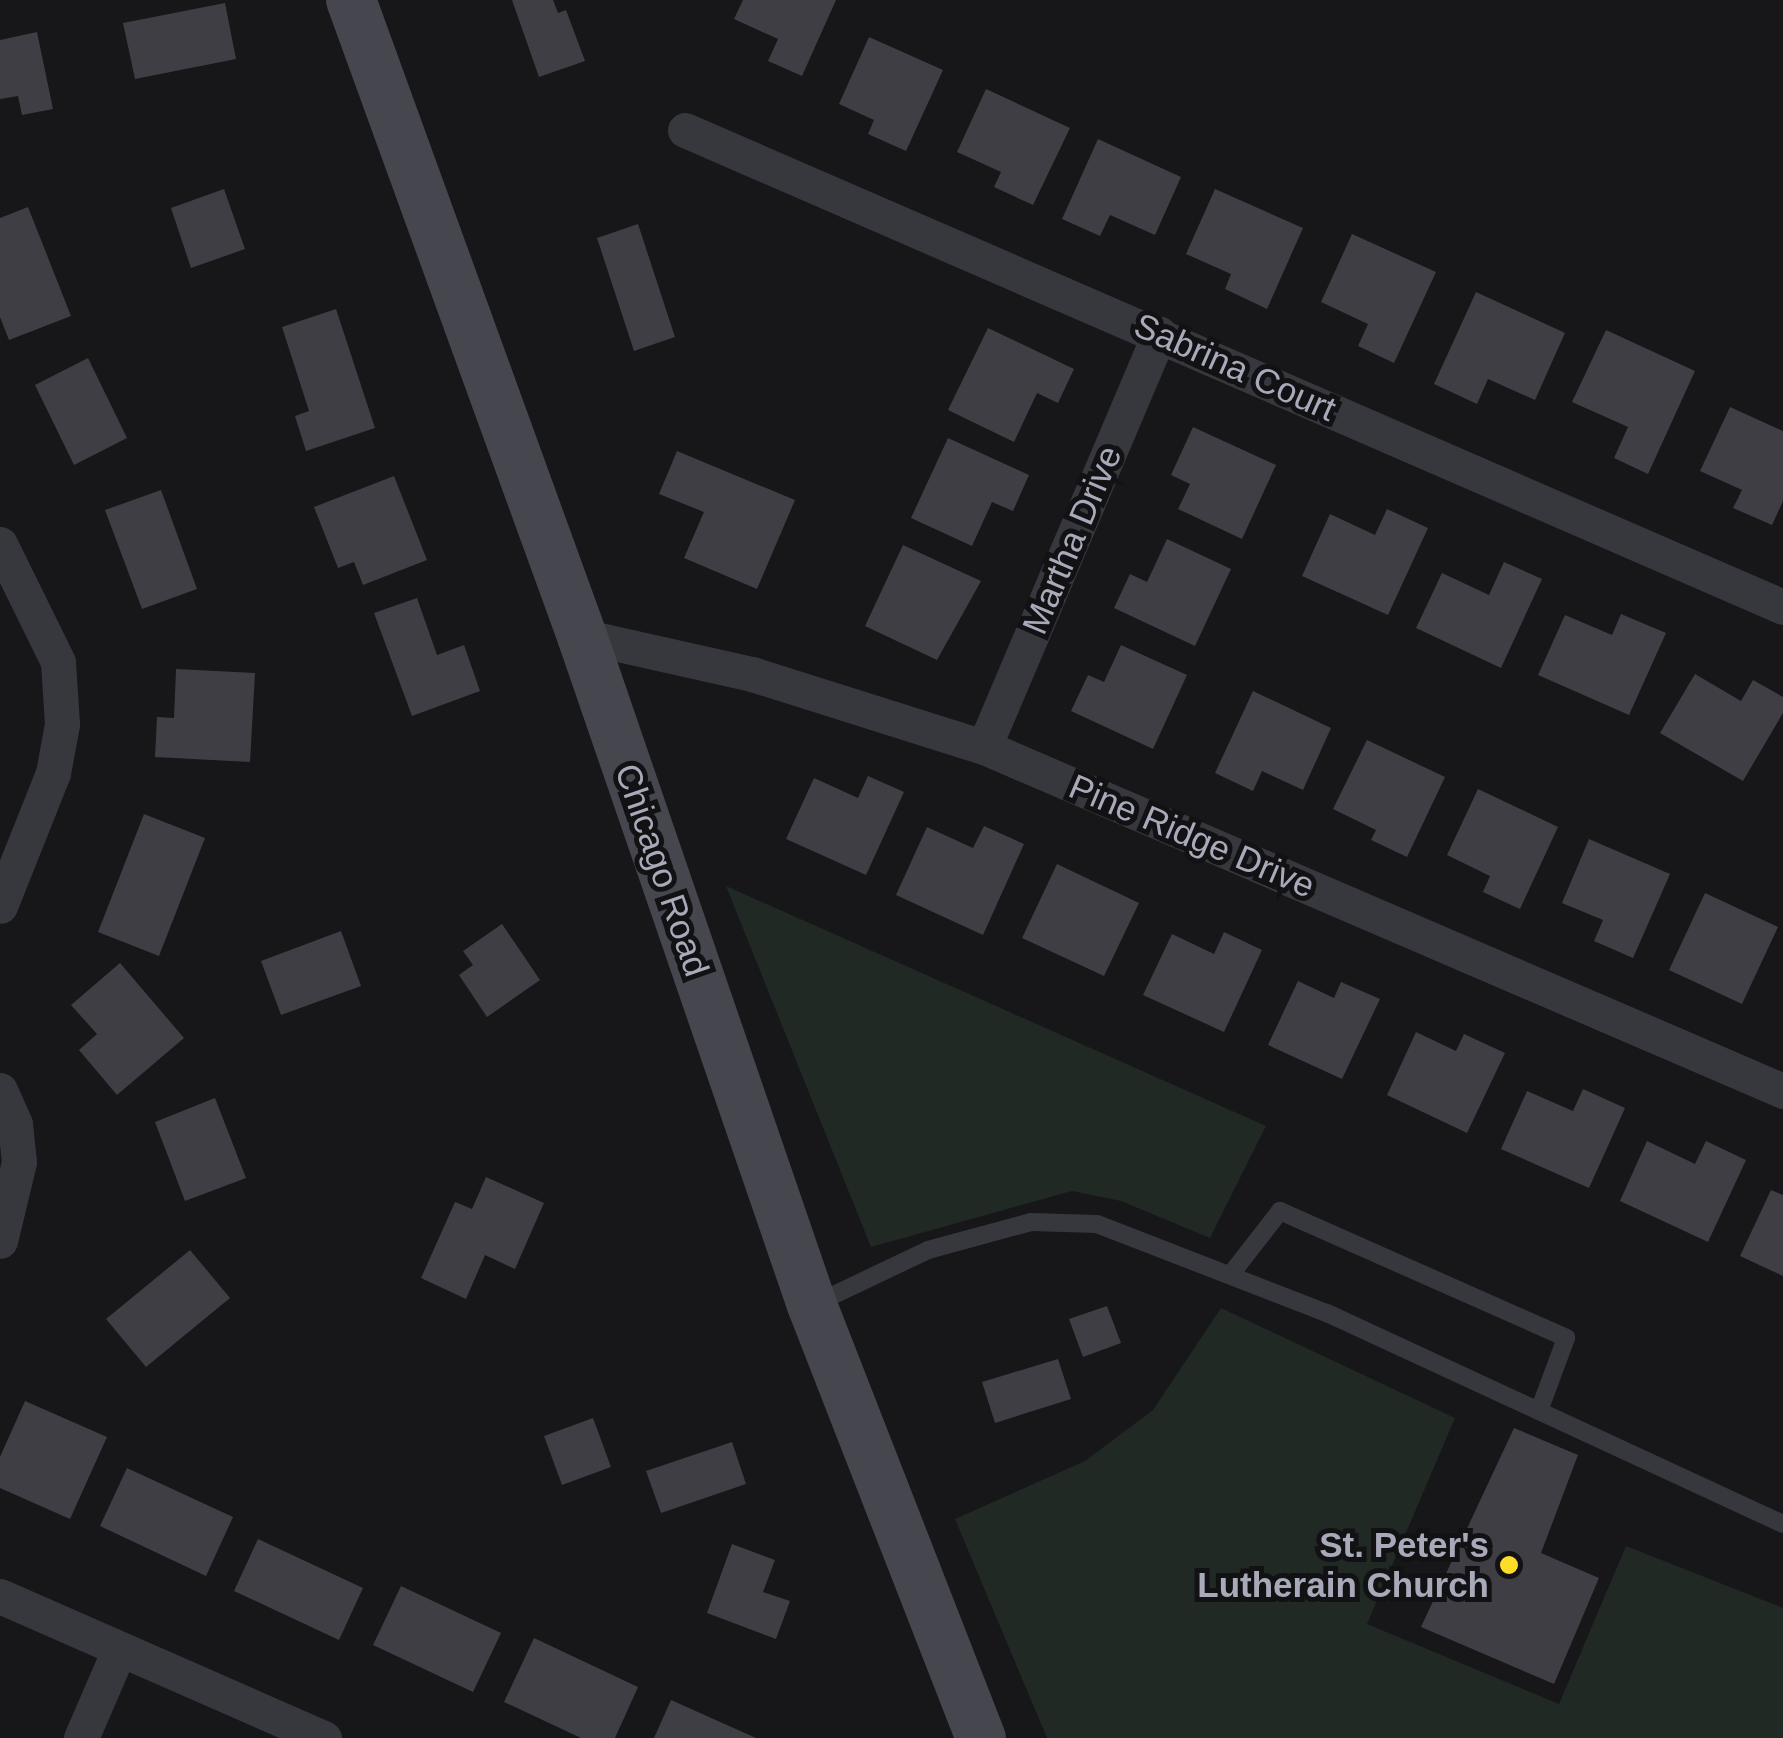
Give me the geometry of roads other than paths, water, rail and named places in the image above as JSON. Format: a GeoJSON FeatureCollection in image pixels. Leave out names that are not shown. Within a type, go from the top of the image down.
{"type":"FeatureCollection","features":[{"type":"Feature","properties":{"kind":"street","name":"Chicago Road"},"geometry":{"type":"LineString","coordinates":[[351,0],[582,636],[812,1306],[981,1738]]}},
{"type":"Feature","properties":{"kind":"street","name":"Sabrina Court"},"geometry":{"type":"LineString","coordinates":[[685,130],[1783,607]]}},
{"type":"Feature","properties":{"kind":"street","name":"Martha Drive"},"geometry":{"type":"LineString","coordinates":[[984,747],[1160,334]]}},
{"type":"Feature","properties":{"kind":"street"},"geometry":{"type":"LineString","coordinates":[[0,544],[58,662],[62,724],[53,773],[0,906]]}},
{"type":"Feature","properties":{"kind":"street","name":"Pine Ridge Drive"},"geometry":{"type":"LineString","coordinates":[[582,636],[752,674],[984,747],[1783,1091]]}},
{"type":"Feature","properties":{"kind":"street"},"geometry":{"type":"LineString","coordinates":[[0,1090],[15,1124],[19,1162],[0,1241]]}},
{"type":"Feature","properties":{"kind":"street"},"geometry":{"type":"LineString","coordinates":[[0,1596],[324,1738]]}},
{"type":"Feature","properties":{"kind":"street"},"geometry":{"type":"LineString","coordinates":[[80,1738],[119,1650]]}},
{"type":"Feature","properties":{"kind":"lane"},"geometry":{"type":"LineString","coordinates":[[1231,1274],[1280,1211],[1566,1338],[1539,1411]]}},
{"type":"Feature","properties":{"kind":"lane"},"geometry":{"type":"LineString","coordinates":[[812,1306],[928,1250],[1031,1222],[1097,1224],[1231,1274],[1783,1524]]}},
{"type":"Feature","properties":{"kind":"place","name":"St. Peter's Lutherain Church"},"geometry":{"type":"Point","coordinates":[1509,1565]}}]}
